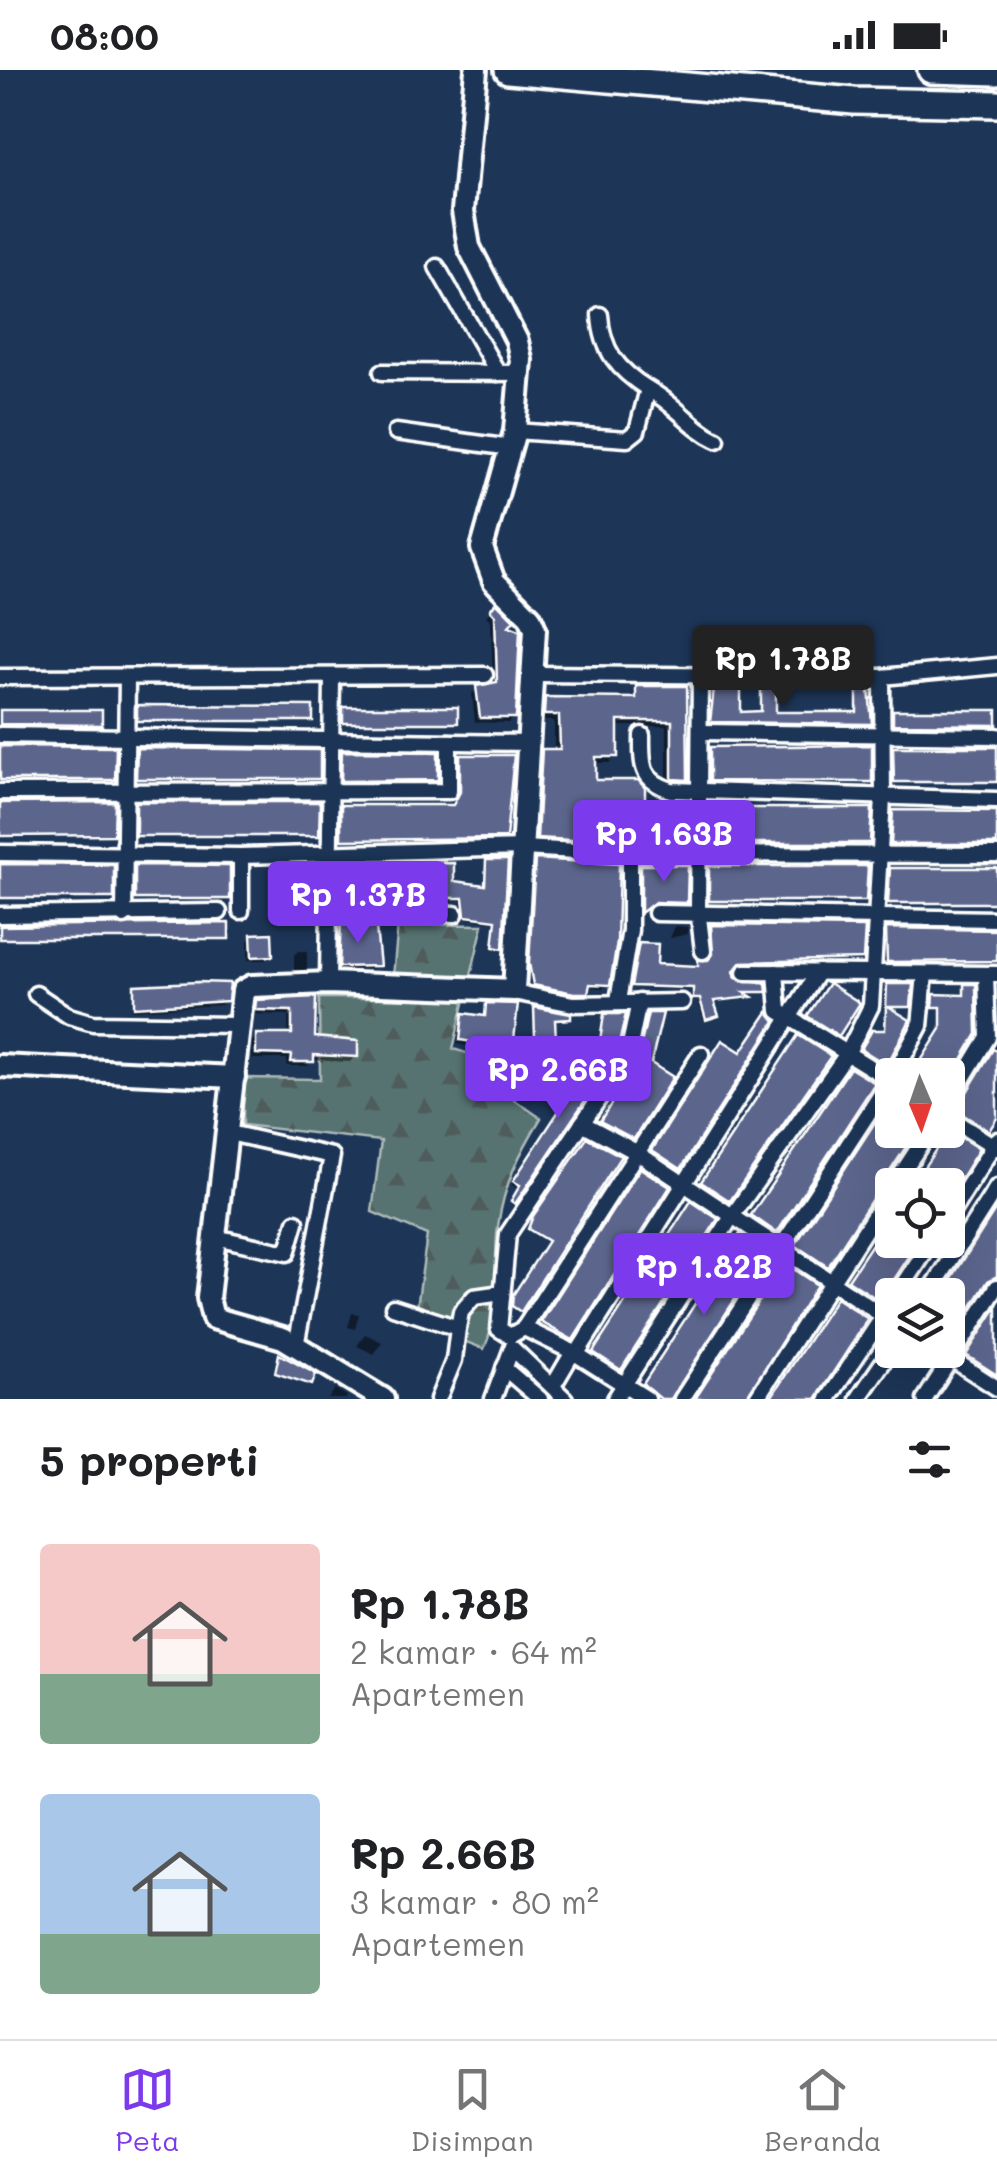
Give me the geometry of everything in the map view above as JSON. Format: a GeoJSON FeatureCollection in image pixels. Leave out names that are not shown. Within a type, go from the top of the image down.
{"type":"FeatureCollection","features":[{"type":"Feature","properties":{"kind":"highway"},"geometry":{"type":"LineString","coordinates":[[508,70],[854,101],[997,104]]}},
{"type":"Feature","properties":{"kind":"highway"},"geometry":{"type":"LineString","coordinates":[[932,70],[997,72]]}},
{"type":"Feature","properties":{"kind":"street"},"geometry":{"type":"LineString","coordinates":[[476,70],[462,211],[470,247],[517,341],[520,372],[513,439],[482,548],[494,581],[532,621],[534,674],[513,992]]}},
{"type":"Feature","properties":{"kind":"street"},"geometry":{"type":"LineString","coordinates":[[437,267],[498,372]]}},
{"type":"Feature","properties":{"kind":"street"},"geometry":{"type":"LineString","coordinates":[[600,315],[601,339],[608,355],[648,390],[670,401],[698,429],[717,440]]}},
{"type":"Feature","properties":{"kind":"street"},"geometry":{"type":"LineString","coordinates":[[382,372],[520,372]]}},
{"type":"Feature","properties":{"kind":"street"},"geometry":{"type":"LineString","coordinates":[[396,432],[513,439],[627,438],[637,430],[648,390]]}},
{"type":"Feature","properties":{"kind":"street"},"geometry":{"type":"LineString","coordinates":[[534,674],[882,676],[997,666]]}},
{"type":"Feature","properties":{"kind":"street"},"geometry":{"type":"LineString","coordinates":[[0,677],[332,679],[485,675]]}},
{"type":"Feature","properties":{"kind":"street"},"geometry":{"type":"LineString","coordinates":[[700,675],[698,853],[703,951]]}},
{"type":"Feature","properties":{"kind":"street"},"geometry":{"type":"LineString","coordinates":[[615,1399],[733,1216],[848,1052],[871,1006],[883,798],[882,676]]}},
{"type":"Feature","properties":{"kind":"street"},"geometry":{"type":"LineString","coordinates":[[124,916],[127,678]]}},
{"type":"Feature","properties":{"kind":"street"},"geometry":{"type":"LineString","coordinates":[[328,984],[332,679]]}},
{"type":"Feature","properties":{"kind":"street"},"geometry":{"type":"LineString","coordinates":[[701,732],[997,736]]}},
{"type":"Feature","properties":{"kind":"street"},"geometry":{"type":"LineString","coordinates":[[0,735],[528,743]]}},
{"type":"Feature","properties":{"kind":"street"},"geometry":{"type":"LineString","coordinates":[[642,735],[643,774],[648,781],[672,790],[997,800]]}},
{"type":"Feature","properties":{"kind":"street"},"geometry":{"type":"LineString","coordinates":[[0,792],[449,792],[449,742]]}},
{"type":"Feature","properties":{"kind":"street"},"geometry":{"type":"LineString","coordinates":[[0,853],[241,856],[523,848],[630,854],[997,855]]}},
{"type":"Feature","properties":{"kind":"street"},"geometry":{"type":"LineString","coordinates":[[618,1001],[630,930],[630,854]]}},
{"type":"Feature","properties":{"kind":"street"},"geometry":{"type":"LineString","coordinates":[[241,856],[241,911]]}},
{"type":"Feature","properties":{"kind":"street"},"geometry":{"type":"LineString","coordinates":[[330,909],[455,914]]}},
{"type":"Feature","properties":{"kind":"street"},"geometry":{"type":"LineString","coordinates":[[0,914],[124,916],[219,912]]}},
{"type":"Feature","properties":{"kind":"street"},"geometry":{"type":"LineString","coordinates":[[656,913],[997,918]]}},
{"type":"Feature","properties":{"kind":"street"},"geometry":{"type":"LineString","coordinates":[[745,972],[991,975],[988,1037],[965,1075]]}},
{"type":"Feature","properties":{"kind":"street"},"geometry":{"type":"LineString","coordinates":[[776,972],[777,1009],[875,1068]]}},
{"type":"Feature","properties":{"kind":"street"},"geometry":{"type":"LineString","coordinates":[[553,1386],[818,972]]}},
{"type":"Feature","properties":{"kind":"street"},"geometry":{"type":"LineString","coordinates":[[903,1058],[920,1026],[925,974]]}},
{"type":"Feature","properties":{"kind":"street"},"geometry":{"type":"LineString","coordinates":[[383,1399],[296,1346],[213,1318],[208,1298],[229,1132],[239,996],[252,986],[328,984],[513,992],[574,1004],[682,1002]]}},
{"type":"Feature","properties":{"kind":"street"},"geometry":{"type":"LineString","coordinates":[[36,994],[69,1016],[93,1024],[235,1026]]}},
{"type":"Feature","properties":{"kind":"street"},"geometry":{"type":"LineString","coordinates":[[639,1002],[628,1056],[508,1234],[500,1332],[510,1336],[524,1328],[701,1054]]}},
{"type":"Feature","properties":{"kind":"street"},"geometry":{"type":"LineString","coordinates":[[0,1066],[234,1078]]}},
{"type":"Feature","properties":{"kind":"street"},"geometry":{"type":"LineString","coordinates":[[682,1399],[875,1104]]}},
{"type":"Feature","properties":{"kind":"street"},"geometry":{"type":"LineString","coordinates":[[582,1123],[636,1152],[875,1310]]}},
{"type":"Feature","properties":{"kind":"street"},"geometry":{"type":"LineString","coordinates":[[965,1127],[996,1145],[965,1192]]}},
{"type":"Feature","properties":{"kind":"street"},"geometry":{"type":"LineString","coordinates":[[229,1132],[332,1156],[296,1346]]}},
{"type":"Feature","properties":{"kind":"street"},"geometry":{"type":"LineString","coordinates":[[939,1278],[997,1187]]}},
{"type":"Feature","properties":{"kind":"street"},"geometry":{"type":"LineString","coordinates":[[756,1399],[875,1215]]}},
{"type":"Feature","properties":{"kind":"street"},"geometry":{"type":"LineString","coordinates":[[214,1237],[287,1253],[296,1222]]}},
{"type":"Feature","properties":{"kind":"street"},"geometry":{"type":"LineString","coordinates":[[965,1327],[997,1287]]}},
{"type":"Feature","properties":{"kind":"street"},"geometry":{"type":"LineString","coordinates":[[438,1399],[454,1360],[461,1312],[474,1296],[502,1293]]}},
{"type":"Feature","properties":{"kind":"street"},"geometry":{"type":"LineString","coordinates":[[393,1307],[458,1328]]}},
{"type":"Feature","properties":{"kind":"street"},"geometry":{"type":"LineString","coordinates":[[524,1328],[574,1353],[647,1399]]}},
{"type":"Feature","properties":{"kind":"street"},"geometry":{"type":"LineString","coordinates":[[828,1399],[875,1336]]}},
{"type":"Feature","properties":{"kind":"street"},"geometry":{"type":"LineString","coordinates":[[494,1399],[509,1350],[515,1348],[566,1399]]}},
{"type":"Feature","properties":{"kind":"street"},"geometry":{"type":"LineString","coordinates":[[504,1368],[540,1399]]}},
{"type":"Feature","properties":{"kind":"street"},"geometry":{"type":"LineString","coordinates":[[858,1399],[879,1368]]}},
{"type":"Feature","properties":{"kind":"street"},"geometry":{"type":"LineString","coordinates":[[925,1399],[938,1368]]}},
{"type":"Feature","properties":{"kind":"street"},"geometry":{"type":"LineString","coordinates":[[964,1368],[996,1393]]}},
{"type":"Feature","properties":{"kind":"green space"},"geometry":{"type":"Polygon","coordinates":[[[398,924],[483,925],[453,1049],[493,1061],[490,1083],[541,1118],[519,1157],[504,1196],[496,1242],[493,1319],[484,1349],[415,1322],[427,1235],[372,1212],[381,1141],[243,1125],[243,1078],[320,1079],[319,998],[391,998],[398,924]]]}},
{"type":"Feature","properties":{"kind":"building"},"geometry":{"type":"Polygon","coordinates":[[[496,602],[514,620],[509,626],[520,630],[516,718],[480,718],[476,686],[497,682],[495,615],[490,610],[496,602]]]}},
{"type":"Feature","properties":{"kind":"building"},"geometry":{"type":"Polygon","coordinates":[[[636,686],[687,686],[688,780],[672,779],[672,721],[618,721],[618,757],[596,757],[596,780],[638,780],[645,788],[645,801],[688,801],[688,841],[659,842],[659,833],[587,833],[587,841],[537,838],[542,749],[560,749],[559,715],[544,715],[545,697],[636,698],[636,686]]]}},
{"type":"Feature","properties":{"kind":"building"},"geometry":{"type":"Polygon","coordinates":[[[761,687],[776,687],[776,712],[857,712],[857,689],[869,689],[872,724],[710,722],[714,688],[741,689],[741,712],[761,711],[761,687]]]}},
{"type":"Feature","properties":{"kind":"building"},"geometry":{"type":"Polygon","coordinates":[[[137,705],[313,706],[313,721],[137,721],[137,705]]]}},
{"type":"Feature","properties":{"kind":"building"},"geometry":{"type":"Polygon","coordinates":[[[343,707],[458,707],[458,723],[343,723],[343,707]]]}},
{"type":"Feature","properties":{"kind":"building"},"geometry":{"type":"Polygon","coordinates":[[[0,710],[102,710],[102,725],[0,724],[0,710]]]}},
{"type":"Feature","properties":{"kind":"building"},"geometry":{"type":"Polygon","coordinates":[[[893,710],[997,710],[997,725],[893,724],[893,710]]]}},
{"type":"Feature","properties":{"kind":"building"},"geometry":{"type":"Polygon","coordinates":[[[872,745],[872,782],[710,781],[710,747],[872,745]]]}},
{"type":"Feature","properties":{"kind":"building"},"geometry":{"type":"Polygon","coordinates":[[[0,746],[116,747],[115,780],[0,780],[0,746]]]}},
{"type":"Feature","properties":{"kind":"building"},"geometry":{"type":"Polygon","coordinates":[[[893,747],[997,747],[997,782],[894,782],[893,747]]]}},
{"type":"Feature","properties":{"kind":"building"},"geometry":{"type":"Polygon","coordinates":[[[137,748],[320,750],[320,779],[136,779],[137,748]]]}},
{"type":"Feature","properties":{"kind":"building"},"geometry":{"type":"Polygon","coordinates":[[[342,751],[438,752],[438,780],[341,781],[342,751]]]}},
{"type":"Feature","properties":{"kind":"building"},"geometry":{"type":"Polygon","coordinates":[[[460,755],[514,755],[506,838],[341,840],[341,805],[453,805],[460,792],[460,755]]]}},
{"type":"Feature","properties":{"kind":"building"},"geometry":{"type":"Polygon","coordinates":[[[115,802],[114,835],[0,836],[0,803],[115,802]]]}},
{"type":"Feature","properties":{"kind":"building"},"geometry":{"type":"Polygon","coordinates":[[[136,802],[320,802],[319,836],[136,836],[136,802]]]}},
{"type":"Feature","properties":{"kind":"building"},"geometry":{"type":"Polygon","coordinates":[[[710,808],[872,808],[870,843],[709,843],[710,808]]]}},
{"type":"Feature","properties":{"kind":"building"},"geometry":{"type":"Polygon","coordinates":[[[893,810],[997,811],[997,844],[891,844],[893,810]]]}},
{"type":"Feature","properties":{"kind":"building"},"geometry":{"type":"Polygon","coordinates":[[[535,859],[619,864],[617,942],[610,985],[590,984],[588,993],[574,993],[533,985],[529,963],[535,859]]]}},
{"type":"Feature","properties":{"kind":"building"},"geometry":{"type":"Polygon","coordinates":[[[486,860],[508,860],[503,949],[493,947],[496,920],[465,916],[463,898],[340,898],[340,864],[454,863],[454,881],[485,885],[486,860]]]}},
{"type":"Feature","properties":{"kind":"building"},"geometry":{"type":"Polygon","coordinates":[[[0,864],[114,865],[114,898],[0,898],[0,864]]]}},
{"type":"Feature","properties":{"kind":"building"},"geometry":{"type":"Polygon","coordinates":[[[135,865],[230,866],[230,899],[135,899],[135,865]]]}},
{"type":"Feature","properties":{"kind":"building"},"geometry":{"type":"Polygon","coordinates":[[[641,865],[688,865],[687,903],[655,902],[641,913],[641,865]]]}},
{"type":"Feature","properties":{"kind":"building"},"geometry":{"type":"Polygon","coordinates":[[[709,866],[868,866],[866,901],[709,901],[709,866]]]}},
{"type":"Feature","properties":{"kind":"building"},"geometry":{"type":"Polygon","coordinates":[[[890,868],[997,868],[997,903],[888,903],[890,868]]]}},
{"type":"Feature","properties":{"kind":"building"},"geometry":{"type":"Polygon","coordinates":[[[341,920],[354,921],[354,927],[376,927],[380,966],[339,967],[341,920]]]}},
{"type":"Feature","properties":{"kind":"building"},"geometry":{"type":"Polygon","coordinates":[[[229,923],[229,939],[0,939],[0,926],[229,923]]]}},
{"type":"Feature","properties":{"kind":"building"},"geometry":{"type":"Polygon","coordinates":[[[711,925],[865,927],[863,959],[741,962],[734,971],[736,978],[766,983],[767,992],[744,992],[752,997],[714,1001],[719,1016],[706,1020],[700,999],[693,999],[693,988],[631,986],[639,943],[658,944],[657,964],[698,966],[698,960],[708,960],[713,954],[711,925]]]}},
{"type":"Feature","properties":{"kind":"building"},"geometry":{"type":"Polygon","coordinates":[[[886,928],[997,930],[997,961],[887,962],[886,928]]]}},
{"type":"Feature","properties":{"kind":"building"},"geometry":{"type":"Polygon","coordinates":[[[272,933],[273,956],[252,957],[251,934],[272,933]]]}},
{"type":"Feature","properties":{"kind":"building"},"geometry":{"type":"Polygon","coordinates":[[[230,983],[228,1001],[134,1007],[134,985],[230,983]]]}},
{"type":"Feature","properties":{"kind":"building"},"geometry":{"type":"Polygon","coordinates":[[[829,983],[860,1003],[839,1036],[807,1016],[829,983]]]}},
{"type":"Feature","properties":{"kind":"building"},"geometry":{"type":"Polygon","coordinates":[[[887,984],[913,984],[911,1007],[889,1007],[910,1020],[891,1058],[876,1058],[861,1049],[872,1030],[885,1030],[887,984]]]}},
{"type":"Feature","properties":{"kind":"building"},"geometry":{"type":"Polygon","coordinates":[[[964,984],[976,984],[977,1034],[963,1058],[923,1058],[941,1029],[941,1007],[933,1007],[934,994],[964,995],[964,984]]]}},
{"type":"Feature","properties":{"kind":"building"},"geometry":{"type":"Polygon","coordinates":[[[316,997],[315,1037],[358,1041],[358,1057],[314,1055],[314,1062],[291,1062],[292,1055],[256,1054],[256,1034],[292,1034],[292,1011],[255,1010],[256,1000],[316,997]]]}},
{"type":"Feature","properties":{"kind":"building"},"geometry":{"type":"Polygon","coordinates":[[[486,1003],[518,1004],[513,1049],[460,1040],[463,1013],[485,1016],[486,1003]]]}},
{"type":"Feature","properties":{"kind":"building"},"geometry":{"type":"Polygon","coordinates":[[[534,1007],[571,1014],[571,1019],[555,1020],[556,1038],[535,1039],[534,1007]]]}},
{"type":"Feature","properties":{"kind":"building"},"geometry":{"type":"Polygon","coordinates":[[[768,1012],[775,1021],[681,1169],[652,1150],[722,1040],[741,1052],[768,1012]]]}},
{"type":"Feature","properties":{"kind":"building"},"geometry":{"type":"Polygon","coordinates":[[[648,1013],[663,1013],[651,1063],[673,1077],[634,1139],[600,1121],[643,1054],[639,1053],[648,1013]]]}},
{"type":"Feature","properties":{"kind":"building"},"geometry":{"type":"Polygon","coordinates":[[[604,1014],[626,1014],[617,1052],[599,1048],[604,1014]]]}},
{"type":"Feature","properties":{"kind":"building"},"geometry":{"type":"Polygon","coordinates":[[[798,1035],[831,1056],[730,1201],[701,1182],[798,1035]]]}},
{"type":"Feature","properties":{"kind":"building"},"geometry":{"type":"Polygon","coordinates":[[[993,1049],[997,1051],[997,1118],[989,1131],[965,1116],[965,1095],[993,1049]]]}},
{"type":"Feature","properties":{"kind":"building"},"geometry":{"type":"Polygon","coordinates":[[[570,1061],[588,1064],[586,1076],[597,1083],[515,1204],[511,1201],[520,1185],[513,1181],[568,1097],[555,1089],[570,1061]]]}},
{"type":"Feature","properties":{"kind":"building"},"geometry":{"type":"Polygon","coordinates":[[[850,1068],[875,1083],[777,1233],[751,1215],[850,1068]]]}},
{"type":"Feature","properties":{"kind":"building"},"geometry":{"type":"Polygon","coordinates":[[[875,1122],[875,1148],[905,1148],[892,1168],[875,1168],[875,1195],[828,1267],[795,1245],[875,1122]]]}},
{"type":"Feature","properties":{"kind":"building"},"geometry":{"type":"Polygon","coordinates":[[[587,1138],[621,1156],[521,1312],[512,1306],[513,1295],[548,1241],[528,1229],[587,1138]]]}},
{"type":"Feature","properties":{"kind":"building"},"geometry":{"type":"Polygon","coordinates":[[[965,1140],[979,1149],[965,1172],[965,1168],[923,1168],[937,1148],[965,1148],[965,1140]]]}},
{"type":"Feature","properties":{"kind":"building"},"geometry":{"type":"Polygon","coordinates":[[[640,1168],[670,1187],[573,1340],[541,1322],[640,1168]]]}},
{"type":"Feature","properties":{"kind":"building"},"geometry":{"type":"Polygon","coordinates":[[[691,1201],[718,1219],[621,1370],[593,1352],[691,1201]]]}},
{"type":"Feature","properties":{"kind":"building"},"geometry":{"type":"Polygon","coordinates":[[[997,1207],[997,1276],[988,1281],[965,1317],[965,1278],[952,1278],[997,1207]]]}},
{"type":"Feature","properties":{"kind":"building"},"geometry":{"type":"Polygon","coordinates":[[[740,1234],[766,1251],[671,1399],[661,1399],[643,1384],[740,1234]]]}},
{"type":"Feature","properties":{"kind":"building"},"geometry":{"type":"Polygon","coordinates":[[[875,1240],[875,1258],[908,1258],[895,1278],[875,1278],[875,1298],[848,1280],[875,1240]]]}},
{"type":"Feature","properties":{"kind":"building"},"geometry":{"type":"Polygon","coordinates":[[[784,1263],[817,1285],[746,1399],[695,1399],[784,1263]]]}},
{"type":"Feature","properties":{"kind":"building"},"geometry":{"type":"Polygon","coordinates":[[[836,1298],[868,1319],[816,1399],[770,1399],[836,1298]]]}},
{"type":"Feature","properties":{"kind":"building"},"geometry":{"type":"Polygon","coordinates":[[[997,1307],[997,1375],[966,1355],[997,1307]]]}},
{"type":"Feature","properties":{"kind":"building"},"geometry":{"type":"Polygon","coordinates":[[[279,1354],[316,1374],[312,1385],[275,1373],[279,1354]]]}}]}
